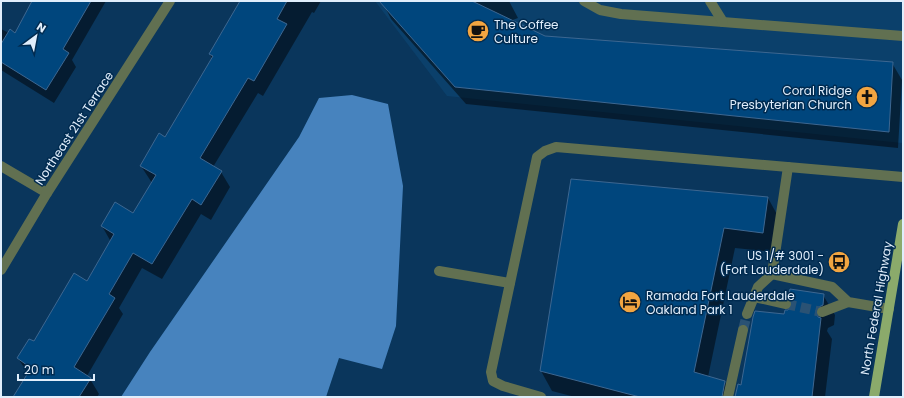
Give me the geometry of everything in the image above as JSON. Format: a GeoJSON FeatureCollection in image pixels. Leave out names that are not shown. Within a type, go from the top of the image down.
{"type":"FeatureCollection","features":[{"type":"Feature","properties":{"kind":"main road","name":"North Federal Highway"},"geometry":{"type":"LineString","coordinates":[[874,397],[903,224]]}},
{"type":"Feature","properties":{"kind":"street","name":"Northeast 21st Terrace"},"geometry":{"type":"LineString","coordinates":[[1,270],[170,1]]}},
{"type":"Feature","properties":{"kind":"street"},"geometry":{"type":"LineString","coordinates":[[584,1],[600,10],[621,14],[903,36]]}},
{"type":"Feature","properties":{"kind":"street"},"geometry":{"type":"LineString","coordinates":[[710,1],[723,22]]}},
{"type":"Feature","properties":{"kind":"street"},"geometry":{"type":"LineString","coordinates":[[541,397],[503,386],[493,381],[491,372],[537,157],[545,151],[556,147],[903,177]]}},
{"type":"Feature","properties":{"kind":"street"},"geometry":{"type":"LineString","coordinates":[[1,166],[48,193]]}},
{"type":"Feature","properties":{"kind":"street"},"geometry":{"type":"LineString","coordinates":[[747,314],[758,287],[772,274],[788,167]]}},
{"type":"Feature","properties":{"kind":"street"},"geometry":{"type":"LineString","coordinates":[[439,271],[510,283]]}},
{"type":"Feature","properties":{"kind":"street"},"geometry":{"type":"LineString","coordinates":[[772,274],[832,287],[848,302]]}},
{"type":"Feature","properties":{"kind":"street"},"geometry":{"type":"LineString","coordinates":[[754,297],[786,304]]}},
{"type":"Feature","properties":{"kind":"street"},"geometry":{"type":"LineString","coordinates":[[822,312],[848,302],[889,309]]}},
{"type":"Feature","properties":{"kind":"street"},"geometry":{"type":"LineString","coordinates":[[728,397],[743,330]]}},
{"type":"Feature","properties":{"kind":"shaded area"},"geometry":{"type":"Polygon","coordinates":[[[375,1],[902,1],[902,143],[447,96],[375,1]]]}},
{"type":"Feature","properties":{"kind":"shaded area"},"geometry":{"type":"Polygon","coordinates":[[[352,95],[388,104],[403,186],[396,326],[382,369],[339,358],[326,397],[121,397],[150,352],[299,137],[319,98],[352,95]]]}},
{"type":"Feature","properties":{"kind":"building"},"geometry":{"type":"Polygon","coordinates":[[[32,1],[91,1],[63,49],[69,53],[46,90],[1,62],[1,44],[10,29],[15,33],[32,1]]]}},
{"type":"Feature","properties":{"kind":"building"},"geometry":{"type":"Polygon","coordinates":[[[240,1],[287,1],[277,19],[287,24],[254,81],[248,78],[200,158],[222,171],[201,205],[192,199],[152,264],[133,253],[109,294],[115,298],[74,367],[91,378],[79,397],[13,397],[31,368],[17,358],[29,339],[34,341],[74,273],[87,281],[114,234],[101,226],[115,202],[133,213],[156,175],[140,166],[159,133],[165,137],[213,56],[209,54],[240,1]]]}},
{"type":"Feature","properties":{"kind":"building"},"geometry":{"type":"Polygon","coordinates":[[[379,1],[472,1],[545,36],[893,62],[889,132],[455,87],[379,1]]]}},
{"type":"Feature","properties":{"kind":"building","name":"Ramada Fort Lauderdale Oakland Park 1"},"geometry":{"type":"Polygon","coordinates":[[[571,179],[768,197],[763,233],[724,228],[694,372],[725,381],[722,397],[640,397],[540,371],[571,179]]]}},
{"type":"Feature","properties":{"kind":"building"},"geometry":{"type":"Polygon","coordinates":[[[790,289],[824,294],[823,305],[817,308],[816,311],[818,317],[821,318],[812,397],[735,397],[738,384],[741,385],[755,311],[784,314],[785,310],[788,310],[792,306],[792,302],[788,298],[790,289]]]}},
{"type":"Feature","properties":{"kind":"tunnel"},"geometry":{"type":"LineString","coordinates":[[786,304],[822,312]]}},
{"type":"Feature","properties":{"kind":"tunnel"},"geometry":{"type":"LineString","coordinates":[[743,330],[747,314]]}},
{"type":"Feature","properties":{"kind":"place","name":"The Coffee Culture"},"geometry":{"type":"Point","coordinates":[478,31]}},
{"type":"Feature","properties":{"kind":"place","name":"Coral Ridge Presbyterian Church"},"geometry":{"type":"Point","coordinates":[867,97]}},
{"type":"Feature","properties":{"kind":"place","name":"US 1/# 3001 - (Fort Lauderdale)"},"geometry":{"type":"Point","coordinates":[839,262]}},
{"type":"Feature","properties":{"kind":"place","name":"Ramada Fort Lauderdale Oakland Park 1"},"geometry":{"type":"Point","coordinates":[630,302]}}]}
